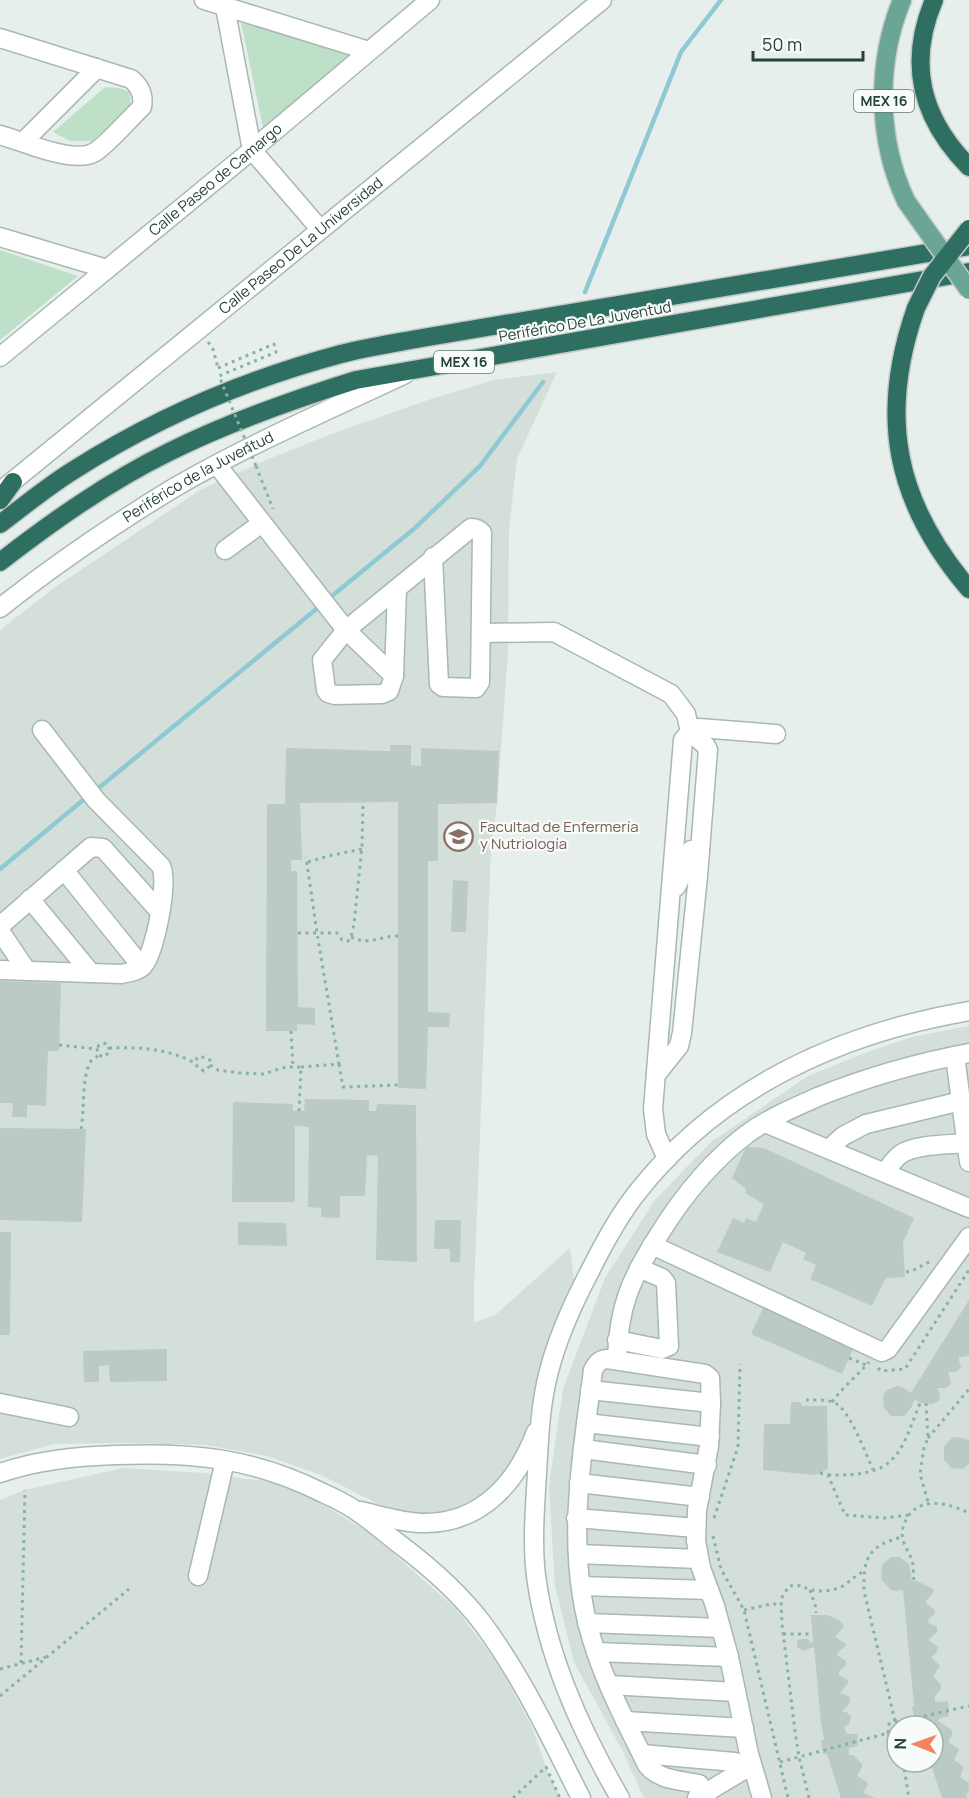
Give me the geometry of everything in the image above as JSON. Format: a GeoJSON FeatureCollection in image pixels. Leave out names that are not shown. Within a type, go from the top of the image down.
{"type":"FeatureCollection","features":[{"type":"Feature","properties":{"kind":"highway"},"geometry":{"type":"LineString","coordinates":[[934,0],[922,36],[921,77],[925,98],[943,137],[969,167]]}},
{"type":"Feature","properties":{"kind":"highway"},"geometry":{"type":"LineString","coordinates":[[969,229],[932,276],[916,308],[905,338],[896,399],[900,459],[913,499],[927,532],[969,589]]}},
{"type":"Feature","properties":{"kind":"highway","name":"Periférico De La Juventud"},"geometry":{"type":"LineString","coordinates":[[0,524],[73,471],[177,413],[264,378],[342,353],[969,246]]}},
{"type":"Feature","properties":{"kind":"highway","name":"Periférico De La Juventud"},"geometry":{"type":"LineString","coordinates":[[0,562],[56,520],[167,453],[217,430],[299,398],[356,380],[969,272]]}},
{"type":"Feature","properties":{"kind":"highway"},"geometry":{"type":"LineString","coordinates":[[0,500],[7,487]]}},
{"type":"Feature","properties":{"kind":"main road","name":"MEX 16"},"geometry":{"type":"LineString","coordinates":[[902,0],[893,22],[886,54],[884,88],[888,147],[894,172],[906,201],[969,290]]}},
{"type":"Feature","properties":{"kind":"street"},"geometry":{"type":"LineString","coordinates":[[204,0],[369,51]]}},
{"type":"Feature","properties":{"kind":"street","name":"Calle Paseo de Camargo"},"geometry":{"type":"LineString","coordinates":[[0,357],[430,0]]}},
{"type":"Feature","properties":{"kind":"street","name":"Calle Paseo De La Universidad"},"geometry":{"type":"LineString","coordinates":[[7,487],[602,0]]}},
{"type":"Feature","properties":{"kind":"street"},"geometry":{"type":"LineString","coordinates":[[225,7],[252,150],[320,230]]}},
{"type":"Feature","properties":{"kind":"street"},"geometry":{"type":"LineString","coordinates":[[0,38],[131,79],[136,82],[142,94],[142,107],[91,154],[68,156],[0,135]]}},
{"type":"Feature","properties":{"kind":"street"},"geometry":{"type":"LineString","coordinates":[[22,141],[97,68]]}},
{"type":"Feature","properties":{"kind":"street"},"geometry":{"type":"LineString","coordinates":[[0,237],[107,269]]}},
{"type":"Feature","properties":{"kind":"street","name":"Periférico de la Juventud"},"geometry":{"type":"LineString","coordinates":[[0,608],[105,532],[173,489],[268,439],[412,371]]}},
{"type":"Feature","properties":{"kind":"street"},"geometry":{"type":"LineString","coordinates":[[217,465],[270,520],[313,590],[327,608],[346,630],[394,676]]}},
{"type":"Feature","properties":{"kind":"street"},"geometry":{"type":"LineString","coordinates":[[225,550],[270,520]]}},
{"type":"Feature","properties":{"kind":"street"},"geometry":{"type":"LineString","coordinates":[[397,589],[394,676],[389,691],[382,694],[334,695],[328,693],[322,660],[346,630],[433,557],[471,528],[480,530],[482,533],[480,682],[478,686],[473,689],[441,686],[438,681],[433,557]]}},
{"type":"Feature","properties":{"kind":"street"},"geometry":{"type":"LineString","coordinates":[[481,633],[554,632],[671,694],[686,714],[690,732],[708,750],[682,1033],[679,1046],[656,1075]]}},
{"type":"Feature","properties":{"kind":"street"},"geometry":{"type":"LineString","coordinates":[[667,1159],[656,1134],[654,1109],[682,740],[690,732],[699,728],[776,734]]}},
{"type":"Feature","properties":{"kind":"street"},"geometry":{"type":"LineString","coordinates":[[0,970],[121,974],[134,972],[142,967],[146,960],[156,934],[160,912],[164,878],[161,866],[96,800],[42,730]]}},
{"type":"Feature","properties":{"kind":"street"},"geometry":{"type":"LineString","coordinates":[[0,926],[91,847],[103,848],[160,912]]}},
{"type":"Feature","properties":{"kind":"street"},"geometry":{"type":"LineString","coordinates":[[669,903],[684,871],[687,855],[691,850],[700,850]]}},
{"type":"Feature","properties":{"kind":"street"},"geometry":{"type":"LineString","coordinates":[[64,870],[142,967]]}},
{"type":"Feature","properties":{"kind":"street"},"geometry":{"type":"LineString","coordinates":[[30,900],[91,973]]}},
{"type":"Feature","properties":{"kind":"street"},"geometry":{"type":"LineString","coordinates":[[0,931],[27,971]]}},
{"type":"Feature","properties":{"kind":"street"},"geometry":{"type":"LineString","coordinates":[[620,1798],[583,1731],[568,1697],[553,1653],[536,1576],[534,1543],[540,1422],[550,1366],[572,1307],[619,1219],[636,1193],[699,1128],[745,1094],[789,1067],[862,1038],[908,1023],[969,1011]]}},
{"type":"Feature","properties":{"kind":"street"},"geometry":{"type":"LineString","coordinates":[[617,1360],[618,1328],[626,1296],[652,1245],[691,1190],[726,1152],[765,1123],[799,1105],[854,1083],[886,1072],[962,1055],[961,1101],[969,1162]]}},
{"type":"Feature","properties":{"kind":"street"},"geometry":{"type":"LineString","coordinates":[[829,1149],[843,1136],[866,1124],[961,1101]]}},
{"type":"Feature","properties":{"kind":"street"},"geometry":{"type":"LineString","coordinates":[[765,1123],[969,1208]]}},
{"type":"Feature","properties":{"kind":"street"},"geometry":{"type":"LineString","coordinates":[[885,1172],[908,1150],[966,1143]]}},
{"type":"Feature","properties":{"kind":"street"},"geometry":{"type":"LineString","coordinates":[[652,1245],[871,1359],[888,1349],[969,1237]]}},
{"type":"Feature","properties":{"kind":"street"},"geometry":{"type":"LineString","coordinates":[[617,1340],[662,1349],[669,1346],[666,1283],[662,1278],[639,1268]]}},
{"type":"Feature","properties":{"kind":"street"},"geometry":{"type":"LineString","coordinates":[[743,1766],[703,1797],[699,1784],[657,1775],[647,1765],[625,1721],[596,1652],[587,1623],[581,1586],[576,1518],[593,1370],[601,1360],[617,1360],[708,1375],[712,1382],[707,1465],[696,1528],[698,1559],[729,1657],[744,1728],[743,1766],[762,1798]]}},
{"type":"Feature","properties":{"kind":"street"},"geometry":{"type":"LineString","coordinates":[[590,1390],[711,1403]]}},
{"type":"Feature","properties":{"kind":"street"},"geometry":{"type":"LineString","coordinates":[[0,1403],[69,1417]]}},
{"type":"Feature","properties":{"kind":"street"},"geometry":{"type":"LineString","coordinates":[[354,1509],[399,1520],[428,1522],[461,1517],[488,1503],[504,1488],[524,1458],[540,1422]]}},
{"type":"Feature","properties":{"kind":"street"},"geometry":{"type":"LineString","coordinates":[[586,1423],[710,1437]]}},
{"type":"Feature","properties":{"kind":"street"},"geometry":{"type":"LineString","coordinates":[[583,1449],[707,1465]]}},
{"type":"Feature","properties":{"kind":"street"},"geometry":{"type":"LineString","coordinates":[[0,1473],[35,1463],[84,1456],[170,1454],[200,1456],[281,1473],[354,1509],[422,1562],[451,1587],[467,1605],[501,1651],[523,1686],[581,1798]]}},
{"type":"Feature","properties":{"kind":"street"},"geometry":{"type":"LineString","coordinates":[[198,1576],[225,1461]]}},
{"type":"Feature","properties":{"kind":"street"},"geometry":{"type":"LineString","coordinates":[[579,1483],[700,1497]]}},
{"type":"Feature","properties":{"kind":"street"},"geometry":{"type":"LineString","coordinates":[[504,1488],[520,1490],[535,1508]]}},
{"type":"Feature","properties":{"kind":"street"},"geometry":{"type":"LineString","coordinates":[[576,1518],[696,1528]]}},
{"type":"Feature","properties":{"kind":"street"},"geometry":{"type":"LineString","coordinates":[[422,1562],[416,1539],[428,1522]]}},
{"type":"Feature","properties":{"kind":"street"},"geometry":{"type":"LineString","coordinates":[[578,1554],[698,1559]]}},
{"type":"Feature","properties":{"kind":"street"},"geometry":{"type":"LineString","coordinates":[[581,1586],[709,1590]]}},
{"type":"Feature","properties":{"kind":"street"},"geometry":{"type":"LineString","coordinates":[[587,1623],[721,1628]]}},
{"type":"Feature","properties":{"kind":"street"},"geometry":{"type":"LineString","coordinates":[[596,1652],[729,1657]]}},
{"type":"Feature","properties":{"kind":"street"},"geometry":{"type":"LineString","coordinates":[[609,1684],[736,1692]]}},
{"type":"Feature","properties":{"kind":"street"},"geometry":{"type":"LineString","coordinates":[[625,1721],[744,1728]]}},
{"type":"Feature","properties":{"kind":"street"},"geometry":{"type":"LineString","coordinates":[[642,1754],[743,1766]]}},
{"type":"Feature","properties":{"kind":"path"},"geometry":{"type":"LineString","coordinates":[[200,328],[213,350],[218,368],[274,344],[276,352],[219,376],[273,508],[270,520]]}},
{"type":"Feature","properties":{"kind":"path"},"geometry":{"type":"LineString","coordinates":[[298,933],[337,933],[342,940],[348,940],[351,937],[362,849],[363,803]]}},
{"type":"Feature","properties":{"kind":"path"},"geometry":{"type":"LineString","coordinates":[[362,849],[307,860],[316,933],[343,1087],[398,1085]]}},
{"type":"Feature","properties":{"kind":"path"},"geometry":{"type":"LineString","coordinates":[[351,937],[367,942],[398,936]]}},
{"type":"Feature","properties":{"kind":"path"},"geometry":{"type":"LineString","coordinates":[[291,1031],[293,1067]]}},
{"type":"Feature","properties":{"kind":"path"},"geometry":{"type":"LineString","coordinates":[[81,1129],[84,1118],[84,1090],[91,1061],[99,1056],[108,1055],[110,1052],[108,1044],[99,1045],[99,1056]]}},
{"type":"Feature","properties":{"kind":"path"},"geometry":{"type":"LineString","coordinates":[[59,1045],[98,1049]]}},
{"type":"Feature","properties":{"kind":"path"},"geometry":{"type":"LineString","coordinates":[[109,1048],[137,1047],[174,1053],[195,1063],[198,1069],[204,1071],[208,1069],[210,1060],[200,1056],[195,1063]]}},
{"type":"Feature","properties":{"kind":"path"},"geometry":{"type":"LineString","coordinates":[[210,1065],[218,1070],[263,1074],[286,1067],[339,1064]]}},
{"type":"Feature","properties":{"kind":"path"},"geometry":{"type":"LineString","coordinates":[[299,1111],[301,1067]]}},
{"type":"Feature","properties":{"kind":"path"},"geometry":{"type":"LineString","coordinates":[[849,1358],[871,1359],[881,1371],[905,1369],[968,1273]]}},
{"type":"Feature","properties":{"kind":"path"},"geometry":{"type":"LineString","coordinates":[[832,1402],[871,1359]]}},
{"type":"Feature","properties":{"kind":"path"},"geometry":{"type":"LineString","coordinates":[[740,1364],[738,1448],[711,1526],[721,1569],[744,1610],[788,1798]]}},
{"type":"Feature","properties":{"kind":"path"},"geometry":{"type":"LineString","coordinates":[[928,1502],[920,1474],[924,1448],[928,1438],[969,1389]]}},
{"type":"Feature","properties":{"kind":"path"},"geometry":{"type":"LineString","coordinates":[[806,1400],[836,1403],[845,1411],[873,1470]]}},
{"type":"Feature","properties":{"kind":"path"},"geometry":{"type":"LineString","coordinates":[[820,1473],[828,1475],[865,1474],[894,1460],[920,1402]]}},
{"type":"Feature","properties":{"kind":"path"},"geometry":{"type":"LineString","coordinates":[[926,1403],[928,1438]]}},
{"type":"Feature","properties":{"kind":"path"},"geometry":{"type":"LineString","coordinates":[[828,1475],[845,1515],[885,1518],[909,1515]]}},
{"type":"Feature","properties":{"kind":"path"},"geometry":{"type":"LineString","coordinates":[[21,1663],[26,1490]]}},
{"type":"Feature","properties":{"kind":"path"},"geometry":{"type":"LineString","coordinates":[[914,1580],[912,1559],[902,1537],[903,1526],[909,1515],[916,1508],[928,1502],[954,1506],[969,1513]]}},
{"type":"Feature","properties":{"kind":"path"},"geometry":{"type":"LineString","coordinates":[[894,1714],[864,1592],[863,1572],[868,1558],[876,1547],[902,1537]]}},
{"type":"Feature","properties":{"kind":"path"},"geometry":{"type":"LineString","coordinates":[[809,1798],[799,1757],[783,1634],[782,1599],[789,1586],[804,1586],[810,1590],[837,1589],[856,1574],[863,1572]]}},
{"type":"Feature","properties":{"kind":"path"},"geometry":{"type":"LineString","coordinates":[[0,1696],[129,1589]]}},
{"type":"Feature","properties":{"kind":"path"},"geometry":{"type":"LineString","coordinates":[[810,1590],[816,1613]]}},
{"type":"Feature","properties":{"kind":"path"},"geometry":{"type":"LineString","coordinates":[[744,1610],[782,1604]]}},
{"type":"Feature","properties":{"kind":"path"},"geometry":{"type":"LineString","coordinates":[[783,1634],[812,1634]]}},
{"type":"Feature","properties":{"kind":"path"},"geometry":{"type":"LineString","coordinates":[[0,1668],[47,1657]]}},
{"type":"Feature","properties":{"kind":"path"},"geometry":{"type":"LineString","coordinates":[[933,1714],[969,1706]]}},
{"type":"Feature","properties":{"kind":"path"},"geometry":{"type":"LineString","coordinates":[[780,1762],[885,1734]]}},
{"type":"Feature","properties":{"kind":"path"},"geometry":{"type":"LineString","coordinates":[[513,1798],[546,1767],[560,1798]]}},
{"type":"Feature","properties":{"kind":"path"},"geometry":{"type":"LineString","coordinates":[[905,1774],[909,1798]]}},
{"type":"Feature","properties":{"kind":"shaded area"},"geometry":{"type":"Polygon","coordinates":[[[557,372],[517,459],[509,530],[508,652],[497,803],[491,849],[474,1290],[474,1323],[495,1315],[570,1248],[574,1282],[565,1301],[537,1385],[525,1447],[492,1490],[443,1515],[394,1512],[321,1475],[267,1456],[205,1445],[54,1444],[0,1459],[0,630],[54,588],[200,490],[334,433],[431,399],[494,380],[557,372]]]}},
{"type":"Feature","properties":{"kind":"shaded area"},"geometry":{"type":"Polygon","coordinates":[[[969,1026],[969,1798],[644,1798],[621,1748],[574,1662],[555,1586],[549,1486],[563,1389],[605,1278],[655,1200],[711,1142],[808,1076],[912,1037],[969,1026]]]}},
{"type":"Feature","properties":{"kind":"shaded area"},"geometry":{"type":"Polygon","coordinates":[[[123,1468],[221,1474],[244,1479],[286,1482],[374,1536],[456,1609],[500,1666],[531,1725],[560,1798],[0,1798],[0,1500],[25,1490],[123,1468]]]}},
{"type":"Feature","properties":{"kind":"green space"},"geometry":{"type":"Polygon","coordinates":[[[246,18],[351,53],[354,59],[264,132],[241,22],[246,18]]]}},
{"type":"Feature","properties":{"kind":"green space"},"geometry":{"type":"Polygon","coordinates":[[[105,87],[130,92],[131,108],[92,141],[70,141],[53,132],[105,87]]]}},
{"type":"Feature","properties":{"kind":"green space"},"geometry":{"type":"Polygon","coordinates":[[[0,250],[78,276],[0,340],[0,250]]]}},
{"type":"Feature","properties":{"kind":"building"},"geometry":{"type":"Polygon","coordinates":[[[390,745],[411,745],[411,765],[421,766],[421,748],[499,751],[497,803],[438,804],[438,861],[428,861],[428,1012],[450,1013],[449,1027],[428,1027],[426,1089],[398,1088],[398,802],[300,803],[302,860],[291,860],[291,871],[297,871],[298,1007],[315,1008],[315,1025],[297,1024],[297,1031],[266,1031],[267,804],[285,804],[286,748],[390,751],[390,745]]]}},
{"type":"Feature","properties":{"kind":"building"},"geometry":{"type":"Polygon","coordinates":[[[453,880],[468,881],[466,932],[451,932],[453,880]]]}},
{"type":"Feature","properties":{"kind":"building"},"geometry":{"type":"Polygon","coordinates":[[[0,981],[61,983],[59,1051],[48,1051],[46,1106],[27,1105],[27,1117],[12,1117],[13,1103],[0,1103],[0,981]]]}},
{"type":"Feature","properties":{"kind":"building"},"geometry":{"type":"Polygon","coordinates":[[[305,1099],[369,1100],[369,1111],[376,1111],[377,1104],[416,1105],[417,1262],[376,1260],[378,1156],[367,1155],[365,1196],[340,1196],[340,1218],[321,1217],[321,1208],[308,1207],[309,1127],[295,1126],[295,1202],[232,1202],[233,1102],[293,1104],[293,1111],[304,1111],[305,1099]]]}},
{"type":"Feature","properties":{"kind":"building"},"geometry":{"type":"Polygon","coordinates":[[[0,1128],[86,1129],[82,1222],[0,1220],[0,1128]]]}},
{"type":"Feature","properties":{"kind":"building"},"geometry":{"type":"Polygon","coordinates":[[[746,1147],[764,1148],[914,1218],[903,1243],[905,1277],[886,1278],[872,1306],[810,1279],[816,1265],[803,1259],[806,1253],[783,1242],[770,1272],[717,1252],[733,1218],[744,1223],[746,1218],[756,1222],[764,1204],[745,1193],[746,1189],[732,1178],[746,1147]]]}},
{"type":"Feature","properties":{"kind":"building"},"geometry":{"type":"Polygon","coordinates":[[[435,1220],[461,1220],[460,1262],[450,1262],[450,1249],[434,1249],[435,1220]]]}},
{"type":"Feature","properties":{"kind":"building"},"geometry":{"type":"Polygon","coordinates":[[[238,1222],[286,1223],[287,1246],[238,1245],[238,1222]]]}},
{"type":"Feature","properties":{"kind":"building"},"geometry":{"type":"Polygon","coordinates":[[[0,1232],[11,1232],[10,1335],[0,1335],[0,1232]]]}},
{"type":"Feature","properties":{"kind":"building"},"geometry":{"type":"Polygon","coordinates":[[[969,1300],[969,1355],[958,1357],[961,1367],[957,1372],[948,1372],[951,1382],[949,1386],[937,1388],[940,1394],[939,1401],[932,1404],[920,1403],[915,1399],[904,1416],[891,1416],[884,1408],[885,1392],[897,1386],[911,1393],[969,1300]]]}},
{"type":"Feature","properties":{"kind":"building"},"geometry":{"type":"Polygon","coordinates":[[[765,1304],[856,1342],[842,1374],[751,1334],[765,1304]]]}},
{"type":"Feature","properties":{"kind":"building"},"geometry":{"type":"Polygon","coordinates":[[[167,1349],[167,1381],[110,1382],[109,1365],[99,1366],[99,1382],[84,1382],[83,1351],[167,1349]]]}},
{"type":"Feature","properties":{"kind":"building"},"geometry":{"type":"Polygon","coordinates":[[[791,1402],[800,1402],[802,1406],[827,1406],[828,1469],[815,1475],[763,1470],[764,1424],[790,1424],[791,1402]]]}},
{"type":"Feature","properties":{"kind":"building"},"geometry":{"type":"Polygon","coordinates":[[[952,1438],[969,1440],[969,1464],[963,1469],[951,1468],[944,1460],[944,1446],[952,1438]]]}},
{"type":"Feature","properties":{"kind":"building"},"geometry":{"type":"Polygon","coordinates":[[[891,1557],[899,1557],[909,1564],[912,1581],[933,1589],[926,1603],[935,1610],[935,1614],[928,1620],[929,1623],[937,1627],[937,1632],[929,1639],[938,1648],[931,1657],[940,1666],[933,1676],[941,1685],[941,1689],[935,1696],[935,1702],[948,1701],[949,1716],[913,1714],[903,1590],[890,1589],[881,1579],[882,1565],[891,1557]]]}},
{"type":"Feature","properties":{"kind":"building"},"geometry":{"type":"Polygon","coordinates":[[[811,1615],[828,1615],[840,1621],[844,1626],[835,1637],[846,1644],[837,1655],[846,1661],[839,1675],[848,1680],[840,1693],[850,1697],[850,1703],[842,1711],[851,1717],[849,1724],[844,1726],[847,1734],[857,1734],[858,1746],[849,1748],[849,1755],[853,1755],[862,1764],[857,1776],[868,1784],[863,1793],[875,1798],[841,1798],[827,1754],[823,1754],[821,1741],[824,1739],[814,1647],[803,1651],[797,1647],[797,1641],[800,1639],[808,1639],[813,1643],[811,1615]]]}},
{"type":"Feature","properties":{"kind":"building"},"geometry":{"type":"Polygon","coordinates":[[[945,1726],[952,1730],[948,1742],[959,1749],[954,1760],[964,1767],[960,1777],[969,1783],[966,1796],[969,1798],[942,1798],[934,1774],[945,1774],[945,1726]]]}},
{"type":"Feature","properties":{"kind":"waterway"},"geometry":{"type":"LineString","coordinates":[[585,292],[681,52],[721,0]]}},
{"type":"Feature","properties":{"kind":"waterway"},"geometry":{"type":"LineString","coordinates":[[327,600],[415,528],[480,466],[543,382]]}},
{"type":"Feature","properties":{"kind":"waterway"},"geometry":{"type":"LineString","coordinates":[[95,791],[320,606]]}},
{"type":"Feature","properties":{"kind":"waterway"},"geometry":{"type":"LineString","coordinates":[[0,869],[88,796]]}},
{"type":"Feature","properties":{"kind":"place","name":"Facultad de Enfermería y Nutriología"},"geometry":{"type":"Point","coordinates":[459,836]}}]}
